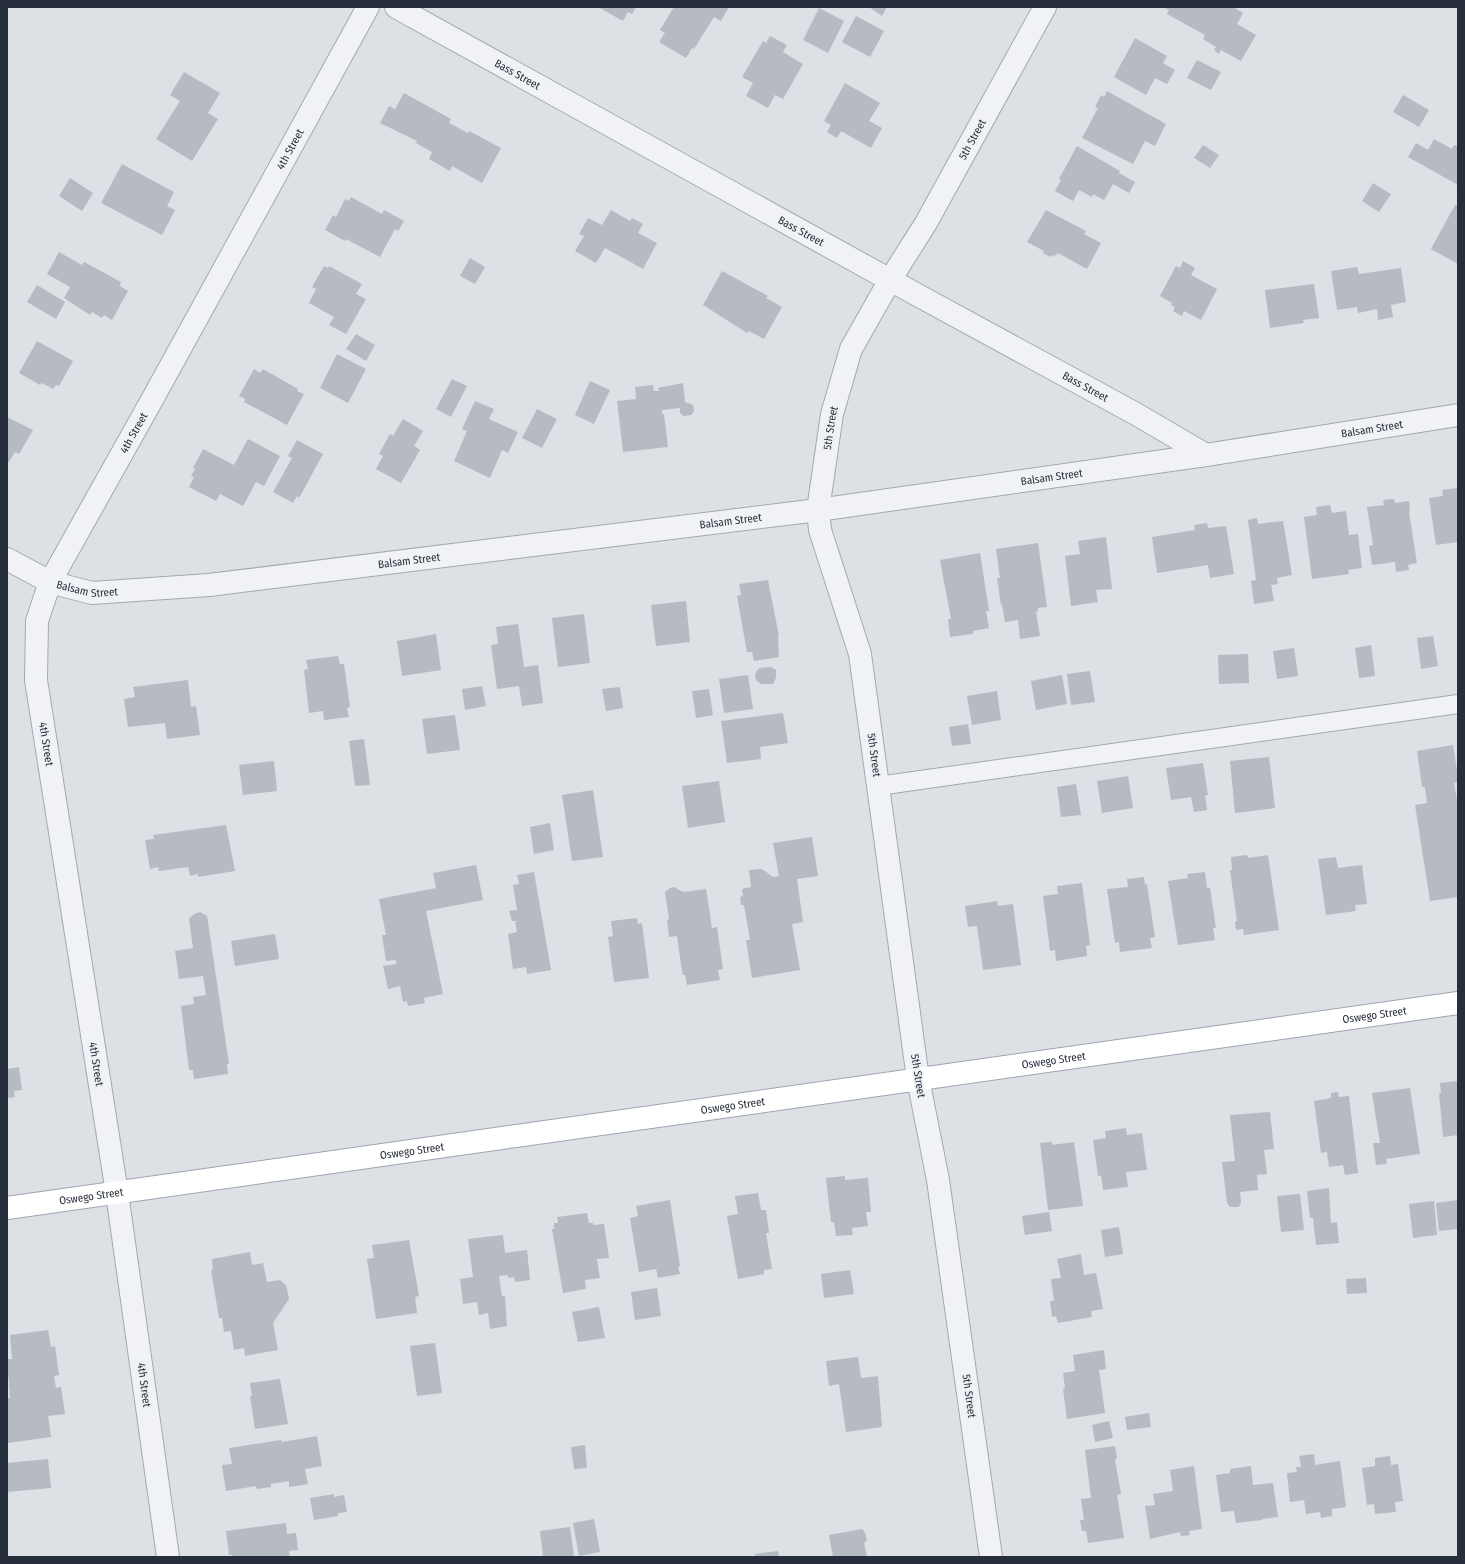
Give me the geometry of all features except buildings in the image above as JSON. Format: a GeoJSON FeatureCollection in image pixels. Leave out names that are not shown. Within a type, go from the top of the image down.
{"type":"FeatureCollection","features":[{"type":"Feature","properties":{"kind":"main road","name":"Oswego Street"},"geometry":{"type":"LineString","coordinates":[[7,1208],[1458,1003]]}},
{"type":"Feature","properties":{"kind":"street","name":"4th Street"},"geometry":{"type":"LineString","coordinates":[[168,1557],[117,1193],[36,680],[37,621],[50,582],[368,7]]}},
{"type":"Feature","properties":{"kind":"street","name":"Bass Street"},"geometry":{"type":"LineString","coordinates":[[396,7],[890,280],[1129,410],[1206,454]]}},
{"type":"Feature","properties":{"kind":"street","name":"5th Street"},"geometry":{"type":"LineString","coordinates":[[991,1557],[938,1180],[918,1080],[860,654],[820,530],[818,510],[832,414],[851,349],[890,280],[926,223],[1045,7]]}},
{"type":"Feature","properties":{"kind":"street","name":"Balsam Street"},"geometry":{"type":"LineString","coordinates":[[7,559],[50,582],[92,593],[209,584],[818,510],[1206,454],[1458,415]]}},
{"type":"Feature","properties":{"kind":"lane"},"geometry":{"type":"LineString","coordinates":[[878,786],[1458,704]]}}]}
